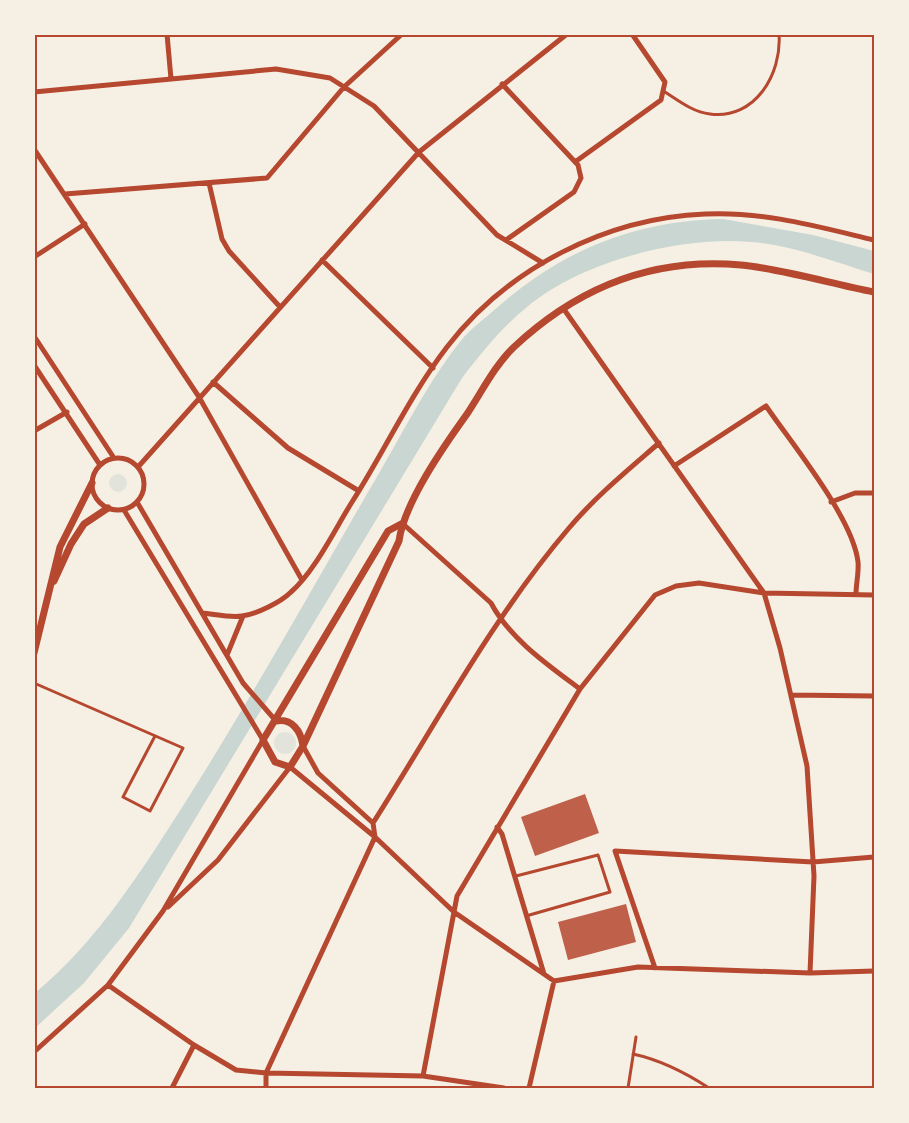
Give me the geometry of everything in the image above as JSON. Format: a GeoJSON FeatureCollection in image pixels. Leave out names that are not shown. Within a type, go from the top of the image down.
{"type":"FeatureCollection","features":[{"type":"Feature","properties":{"kind":"street"},"geometry":{"type":"LineString","coordinates":[[167,34],[171,79]]}},
{"type":"Feature","properties":{"kind":"street"},"geometry":{"type":"LineString","coordinates":[[65,194],[267,178],[344,87],[402,34]]}},
{"type":"Feature","properties":{"kind":"street"},"geometry":{"type":"LineString","coordinates":[[138,467],[419,152],[567,34]]}},
{"type":"Feature","properties":{"kind":"street"},"geometry":{"type":"LineString","coordinates":[[575,162],[661,100],[665,92],[665,82],[632,34]]}},
{"type":"Feature","properties":{"kind":"street"},"geometry":{"type":"LineString","coordinates":[[34,92],[276,69],[330,78],[374,106],[497,235],[543,263]]}},
{"type":"Feature","properties":{"kind":"street"},"geometry":{"type":"LineString","coordinates":[[502,84],[575,162],[580,178],[574,192],[506,240]]}},
{"type":"Feature","properties":{"kind":"street"},"geometry":{"type":"LineString","coordinates":[[34,148],[199,397],[302,580]]}},
{"type":"Feature","properties":{"kind":"street"},"geometry":{"type":"LineString","coordinates":[[209,183],[218,228],[226,245],[280,307]]}},
{"type":"Feature","properties":{"kind":"street"},"geometry":{"type":"LineString","coordinates":[[202,613],[243,616],[283,598],[302,580],[445,350],[469,322],[543,263],[611,230],[654,220],[704,214],[763,216],[874,240]]}},
{"type":"Feature","properties":{"kind":"street"},"geometry":{"type":"LineString","coordinates":[[34,256],[84,224]]}},
{"type":"Feature","properties":{"kind":"street"},"geometry":{"type":"LineString","coordinates":[[322,260],[433,368]]}},
{"type":"Feature","properties":{"kind":"street"},"geometry":{"type":"LineString","coordinates":[[163,911],[218,860],[290,767],[303,746],[399,541],[402,523],[444,446],[512,348],[563,308],[603,284],[669,266],[741,265],[874,292]]}},
{"type":"Feature","properties":{"kind":"street"},"geometry":{"type":"LineString","coordinates":[[563,308],[764,593],[791,694],[807,766],[813,862],[810,973]]}},
{"type":"Feature","properties":{"kind":"street"},"geometry":{"type":"LineString","coordinates":[[34,336],[114,458]]}},
{"type":"Feature","properties":{"kind":"street"},"geometry":{"type":"LineString","coordinates":[[34,365],[100,465]]}},
{"type":"Feature","properties":{"kind":"street"},"geometry":{"type":"LineString","coordinates":[[213,382],[288,448],[359,491]]}},
{"type":"Feature","properties":{"kind":"street"},"geometry":{"type":"LineString","coordinates":[[674,466],[766,406],[831,502],[852,538],[858,562],[856,594]]}},
{"type":"Feature","properties":{"kind":"street"},"geometry":{"type":"LineString","coordinates":[[34,431],[67,412]]}},
{"type":"Feature","properties":{"kind":"street"},"geometry":{"type":"LineString","coordinates":[[266,1089],[266,1073],[375,837],[374,823],[500,621],[569,528],[606,489],[659,443]]}},
{"type":"Feature","properties":{"kind":"street"},"geometry":{"type":"LineString","coordinates":[[34,653],[60,547],[100,465],[114,458],[131,461],[138,467],[144,483],[137,502],[124,510],[108,508],[96,499],[92,483]]}},
{"type":"Feature","properties":{"kind":"street"},"geometry":{"type":"LineString","coordinates":[[831,502],[855,493],[874,493]]}},
{"type":"Feature","properties":{"kind":"street"},"geometry":{"type":"LineString","coordinates":[[137,502],[248,690],[269,716],[276,721],[287,720],[299,731],[303,746],[318,773],[374,823]]}},
{"type":"Feature","properties":{"kind":"street"},"geometry":{"type":"LineString","coordinates":[[45,603],[71,544],[84,524],[108,508]]}},
{"type":"Feature","properties":{"kind":"street"},"geometry":{"type":"LineString","coordinates":[[124,510],[238,702],[259,732],[271,758],[290,767],[375,837],[454,912],[554,981],[638,968],[810,973],[874,971]]}},
{"type":"Feature","properties":{"kind":"street"},"geometry":{"type":"LineString","coordinates":[[402,523],[491,603],[500,621],[550,667],[580,688]]}},
{"type":"Feature","properties":{"kind":"street"},"geometry":{"type":"LineString","coordinates":[[34,1052],[108,985],[163,911],[388,531],[402,523]]}},
{"type":"Feature","properties":{"kind":"street"},"geometry":{"type":"LineString","coordinates":[[423,1076],[457,896],[580,688],[655,595],[664,590],[699,583],[764,593],[874,594]]}},
{"type":"Feature","properties":{"kind":"street"},"geometry":{"type":"LineString","coordinates":[[226,655],[243,616]]}},
{"type":"Feature","properties":{"kind":"street"},"geometry":{"type":"LineString","coordinates":[[791,694],[874,696]]}},
{"type":"Feature","properties":{"kind":"street"},"geometry":{"type":"LineString","coordinates":[[497,827],[544,974]]}},
{"type":"Feature","properties":{"kind":"street"},"geometry":{"type":"LineString","coordinates":[[655,968],[615,851],[813,862],[874,857]]}},
{"type":"Feature","properties":{"kind":"street"},"geometry":{"type":"LineString","coordinates":[[529,1089],[554,981]]}},
{"type":"Feature","properties":{"kind":"street"},"geometry":{"type":"LineString","coordinates":[[108,985],[194,1045],[236,1070],[266,1073],[423,1076],[504,1089]]}},
{"type":"Feature","properties":{"kind":"street"},"geometry":{"type":"LineString","coordinates":[[172,1089],[194,1045]]}},
{"type":"Feature","properties":{"kind":"lane"},"geometry":{"type":"LineString","coordinates":[[665,92],[693,109],[712,114],[730,114],[746,109],[761,93],[772,74],[778,55],[779,34]]}},
{"type":"Feature","properties":{"kind":"lane"},"geometry":{"type":"LineString","coordinates":[[34,683],[183,748],[150,811],[123,797],[154,736]]}},
{"type":"Feature","properties":{"kind":"lane"},"geometry":{"type":"LineString","coordinates":[[514,877],[598,855],[610,892],[526,916]]}},
{"type":"Feature","properties":{"kind":"lane"},"geometry":{"type":"LineString","coordinates":[[628,1089],[636,1037]]}},
{"type":"Feature","properties":{"kind":"lane"},"geometry":{"type":"LineString","coordinates":[[633,1054],[652,1058],[674,1067],[709,1089]]}},
{"type":"Feature","properties":{"kind":"shaded area"},"geometry":{"type":"Polygon","coordinates":[[[723,219],[813,235],[874,251],[874,274],[813,255],[766,244],[723,241],[694,243],[633,255],[575,277],[527,307],[509,323],[462,378],[129,928],[84,983],[35,1028],[35,993],[80,950],[119,902],[155,850],[237,718],[429,387],[464,337],[544,272],[599,243],[658,226],[723,219]]]}},
{"type":"Feature","properties":{"kind":"shaded area"},"geometry":{"type":"Polygon","coordinates":[[[118,474],[124,477],[127,483],[124,489],[118,492],[112,489],[109,483],[112,477],[118,474]]]}},
{"type":"Feature","properties":{"kind":"shaded area"},"geometry":{"type":"Polygon","coordinates":[[[285,732],[293,735],[296,743],[293,751],[285,754],[277,751],[274,743],[277,735],[285,732]]]}},
{"type":"Feature","properties":{"kind":"building"},"geometry":{"type":"Polygon","coordinates":[[[585,794],[599,833],[535,856],[521,817],[585,794]]]}},
{"type":"Feature","properties":{"kind":"building"},"geometry":{"type":"Polygon","coordinates":[[[626,904],[636,942],[568,960],[558,922],[626,904]]]}}]}
